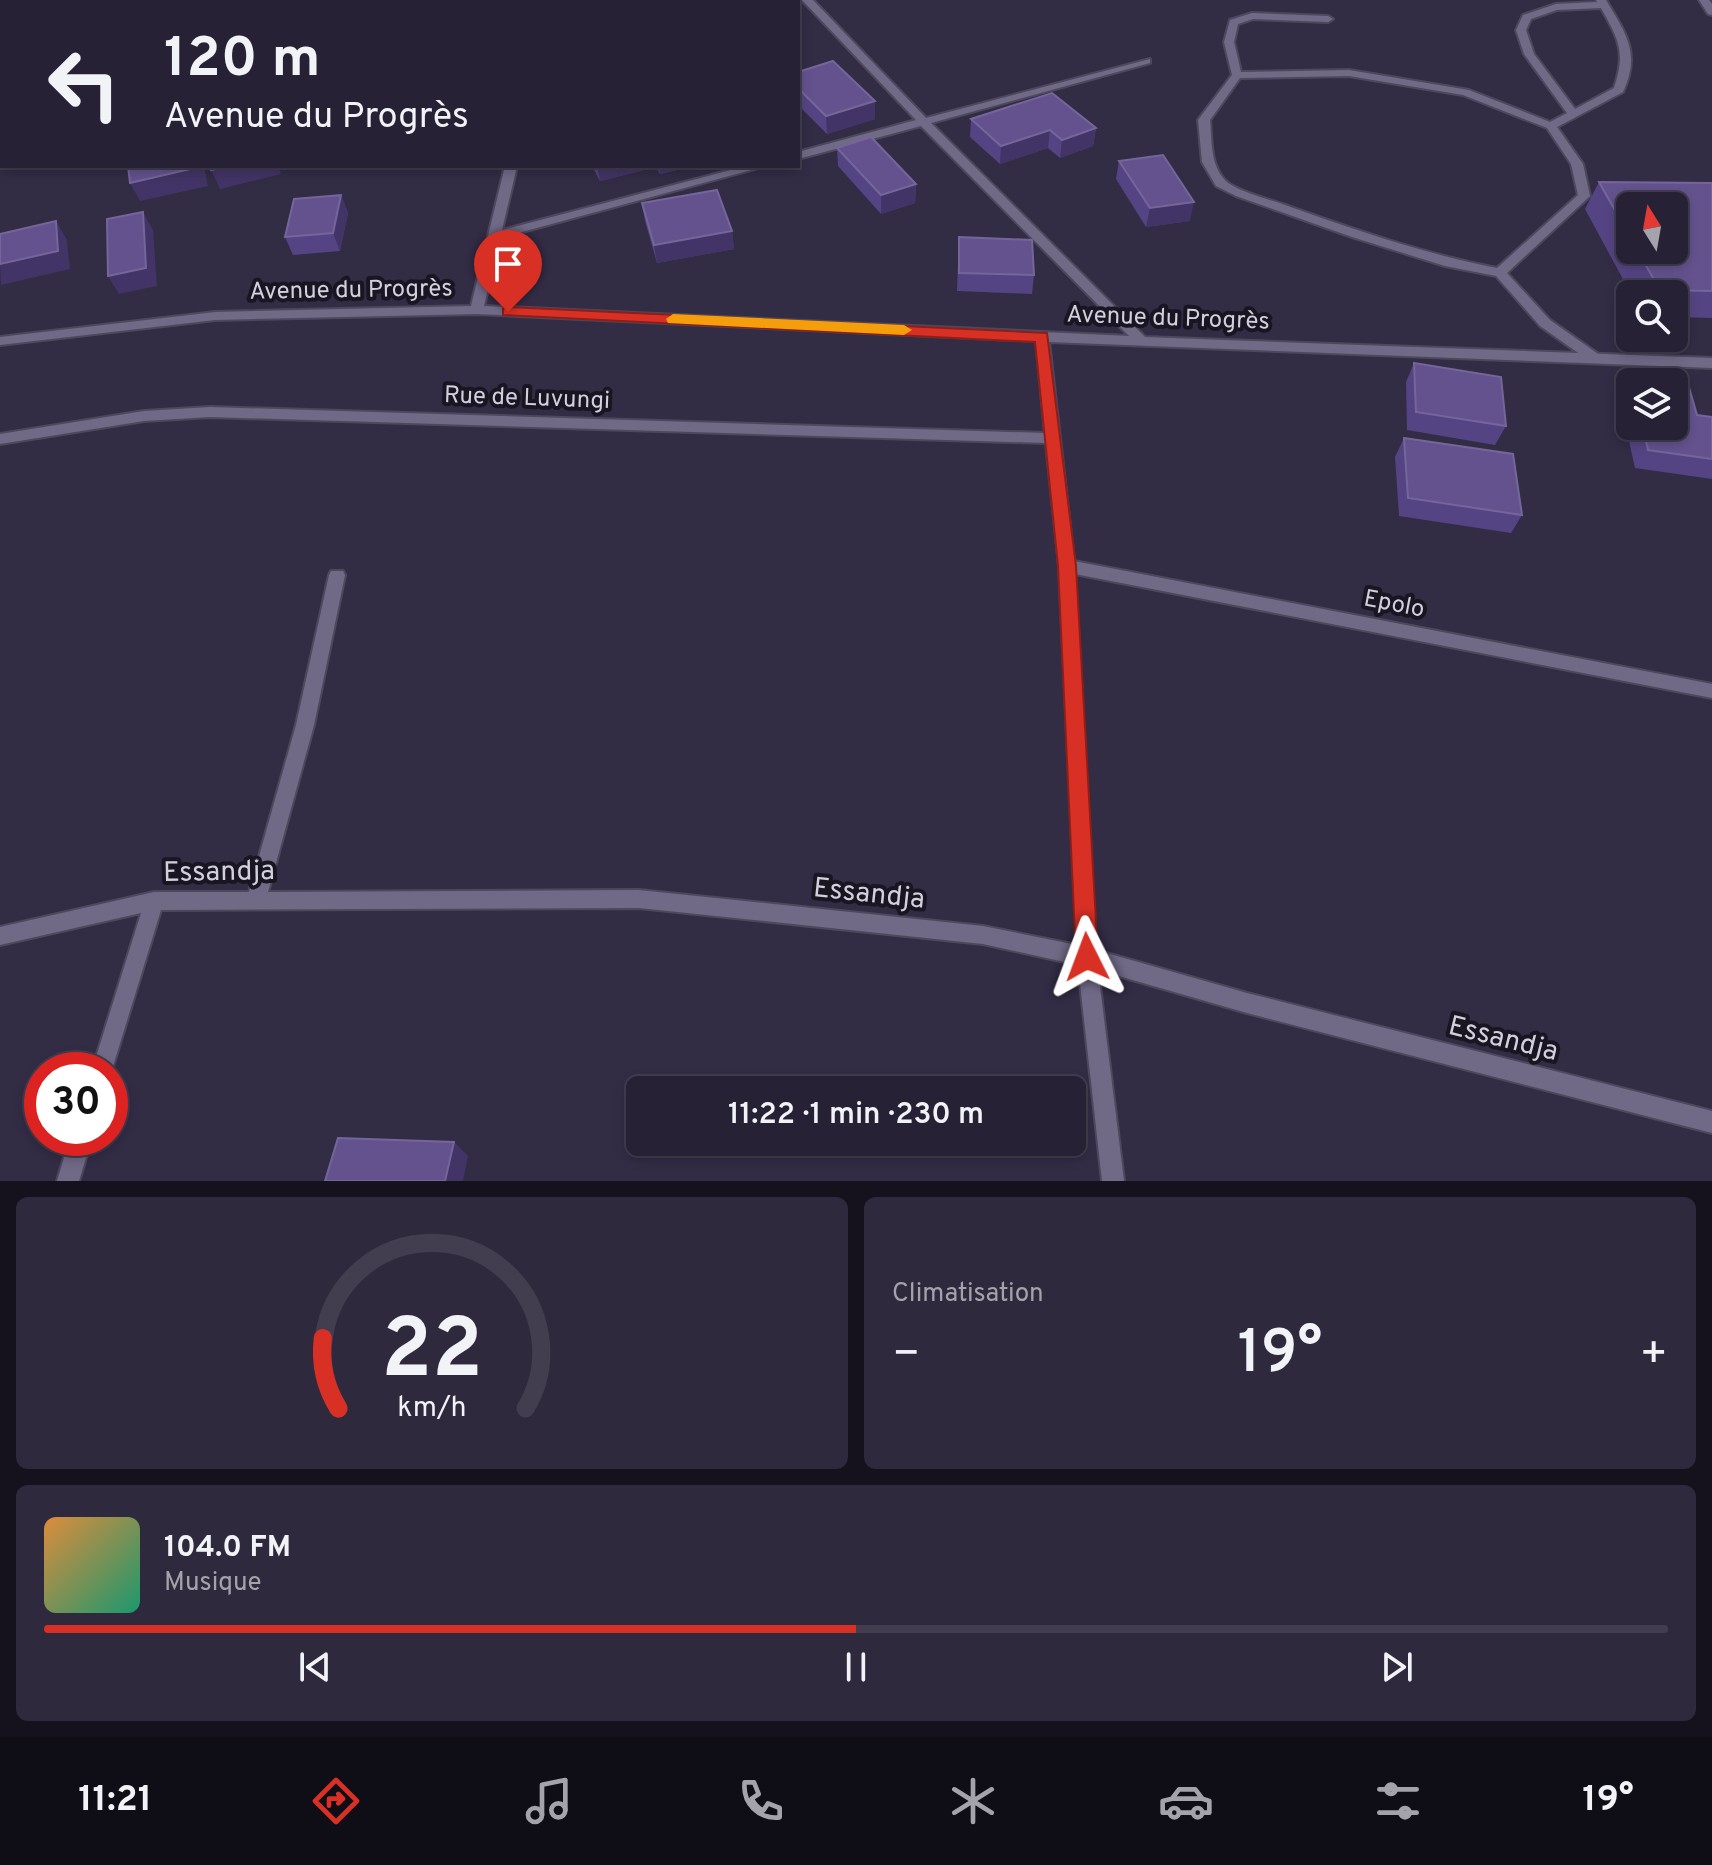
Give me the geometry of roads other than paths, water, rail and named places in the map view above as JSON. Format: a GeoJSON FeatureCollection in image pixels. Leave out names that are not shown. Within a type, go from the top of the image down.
{"type":"FeatureCollection","features":[{"type":"Feature","properties":{"kind":"street"},"geometry":{"type":"LineString","coordinates":[[807,0],[1141,340]]}},
{"type":"Feature","properties":{"kind":"street"},"geometry":{"type":"LineString","coordinates":[[1704,0],[1712,12]]}},
{"type":"Feature","properties":{"kind":"street"},"geometry":{"type":"LineString","coordinates":[[1551,126],[1619,90],[1629,62],[1624,41],[1602,2],[1556,7],[1527,17],[1521,30],[1529,54],[1573,114]]}},
{"type":"Feature","properties":{"kind":"street"},"geometry":{"type":"LineString","coordinates":[[1237,75],[1228,34],[1234,22],[1252,16],[1328,19]]}},
{"type":"Feature","properties":{"kind":"street"},"geometry":{"type":"LineString","coordinates":[[800,155],[1146,61]]}},
{"type":"Feature","properties":{"kind":"street"},"geometry":{"type":"LineString","coordinates":[[1237,75],[1349,73],[1423,83],[1465,92],[1551,126],[1577,164],[1584,196],[1500,273]]}},
{"type":"Feature","properties":{"kind":"street"},"geometry":{"type":"LineString","coordinates":[[1237,75],[1204,120],[1208,162],[1220,183],[1356,234],[1449,263],[1500,273],[1545,323],[1596,359]]}},
{"type":"Feature","properties":{"kind":"street"},"geometry":{"type":"LineString","coordinates":[[477,310],[511,168]]}},
{"type":"Feature","properties":{"kind":"street"},"geometry":{"type":"LineString","coordinates":[[497,235],[752,168]]}},
{"type":"Feature","properties":{"kind":"street","name":"Avenue du Progrès"},"geometry":{"type":"LineString","coordinates":[[0,341],[215,316],[477,310],[1042,337],[1712,363]]}},
{"type":"Feature","properties":{"kind":"street"},"geometry":{"type":"LineString","coordinates":[[1042,337],[1067,566],[1087,957],[1113,1181]]}},
{"type":"Feature","properties":{"kind":"street","name":"Rue de Luvungi"},"geometry":{"type":"LineString","coordinates":[[0,439],[144,416],[210,412],[1055,438]]}},
{"type":"Feature","properties":{"kind":"street","name":"Epolo"},"geometry":{"type":"LineString","coordinates":[[1067,566],[1712,691]]}},
{"type":"Feature","properties":{"kind":"street"},"geometry":{"type":"LineString","coordinates":[[256,900],[305,725],[337,575]]}},
{"type":"Feature","properties":{"kind":"street","name":"Essandja"},"geometry":{"type":"LineString","coordinates":[[0,936],[154,901],[639,899],[983,935],[1087,957],[1262,1007],[1712,1122]]}},
{"type":"Feature","properties":{"kind":"street"},"geometry":{"type":"LineString","coordinates":[[108,1052],[154,901]]}},
{"type":"Feature","properties":{"kind":"street"},"geometry":{"type":"LineString","coordinates":[[68,1181],[76,1156]]}}]}
